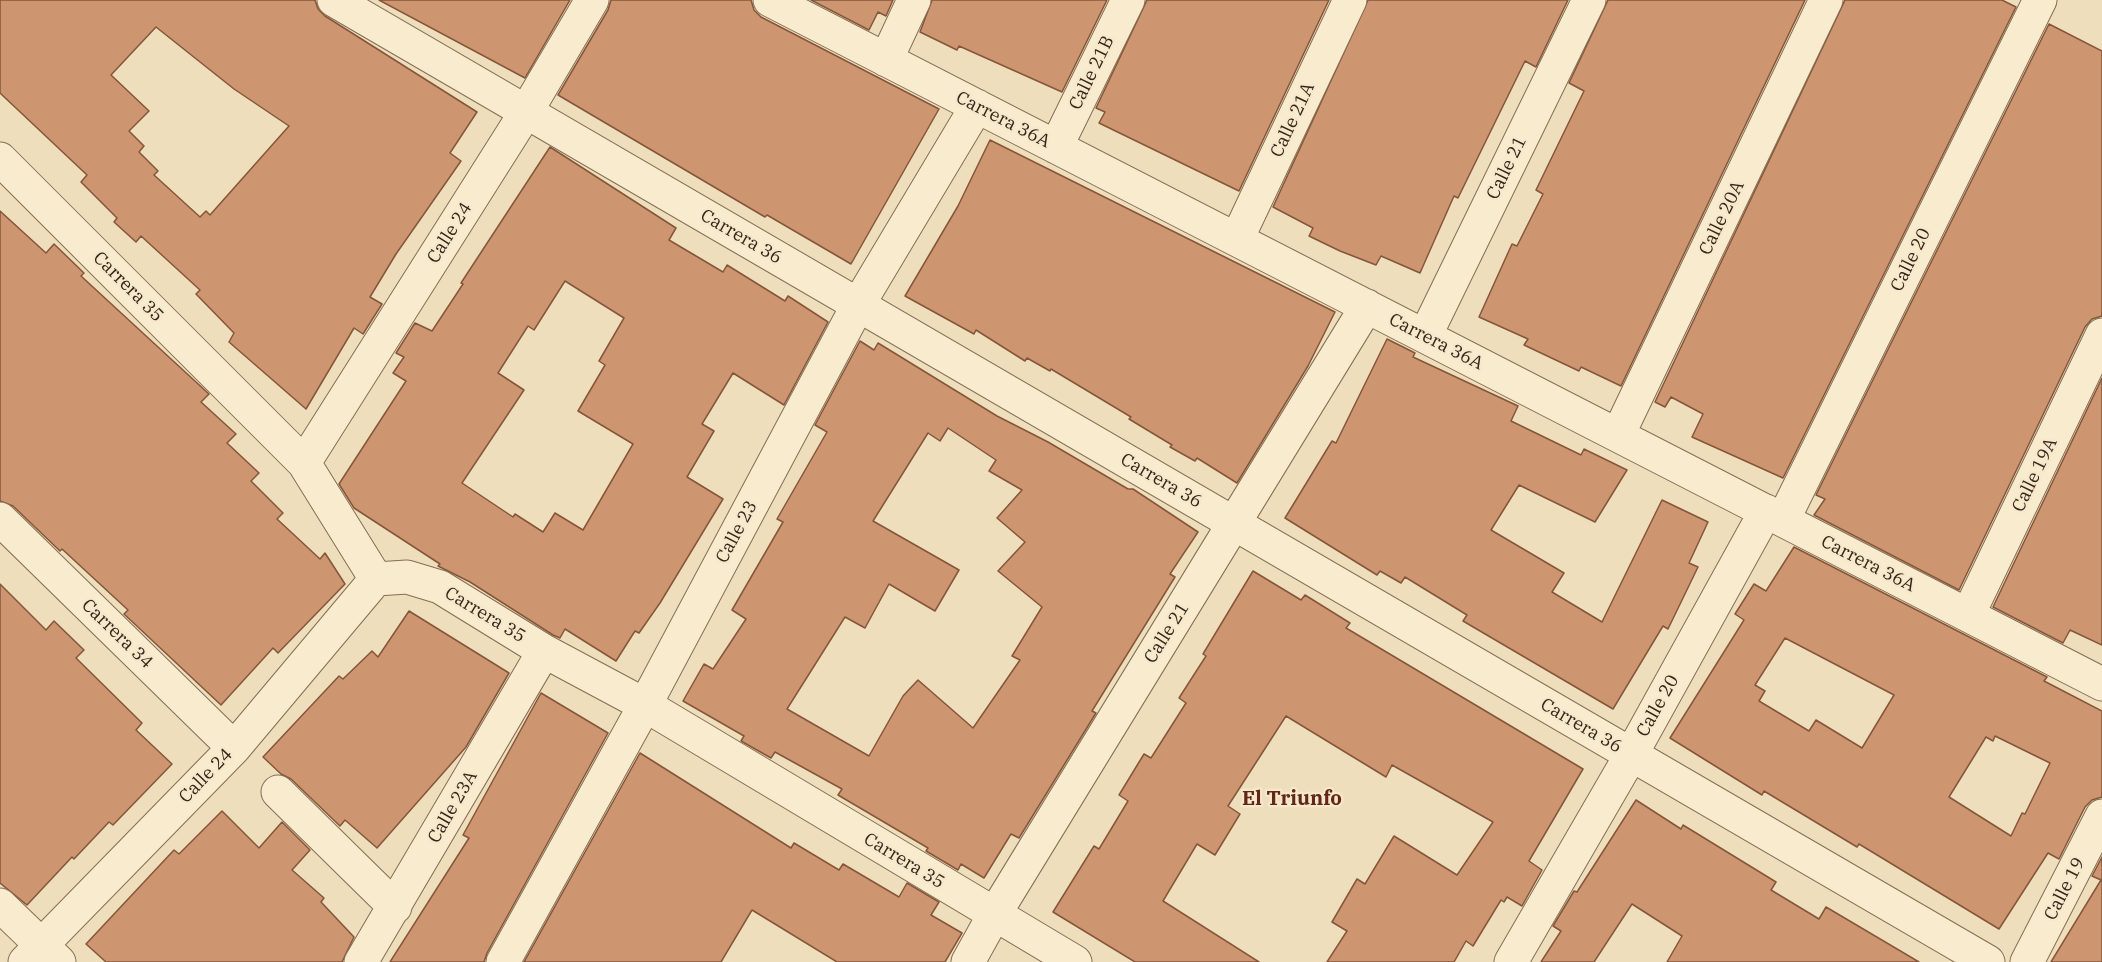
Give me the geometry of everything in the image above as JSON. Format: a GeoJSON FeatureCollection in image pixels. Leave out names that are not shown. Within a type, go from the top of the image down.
{"type":"FeatureCollection","features":[{"type":"Feature","properties":{"kind":"street","name":"Carrera 36"},"geometry":{"type":"LineString","coordinates":[[333,0],[1989,962]]}},
{"type":"Feature","properties":{"kind":"street","name":"Calle 24"},"geometry":{"type":"LineString","coordinates":[[304,463],[526,112],[591,0]]}},
{"type":"Feature","properties":{"kind":"street","name":"Carrera 36A"},"geometry":{"type":"LineString","coordinates":[[770,0],[2102,684]]}},
{"type":"Feature","properties":{"kind":"street"},"geometry":{"type":"LineString","coordinates":[[886,60],[914,0]]}},
{"type":"Feature","properties":{"kind":"street","name":"Calle 21B"},"geometry":{"type":"LineString","coordinates":[[1056,147],[1128,0]]}},
{"type":"Feature","properties":{"kind":"street","name":"Calle 21A"},"geometry":{"type":"LineString","coordinates":[[1237,239],[1350,0]]}},
{"type":"Feature","properties":{"kind":"street","name":"Calle 21"},"geometry":{"type":"LineString","coordinates":[[1425,336],[1589,0]]}},
{"type":"Feature","properties":{"kind":"street","name":"Calle 20A"},"geometry":{"type":"LineString","coordinates":[[1618,435],[1826,0]]}},
{"type":"Feature","properties":{"kind":"street","name":"Calle 20"},"geometry":{"type":"LineString","coordinates":[[1510,962],[1774,515],[2040,0]]}},
{"type":"Feature","properties":{"kind":"street","name":"Calle 23"},"geometry":{"type":"LineString","coordinates":[[503,962],[645,705],[858,305],[977,106]]}},
{"type":"Feature","properties":{"kind":"street","name":"Carrera 35"},"geometry":{"type":"LineString","coordinates":[[0,159],[304,463],[376,579],[407,577],[440,587],[544,651],[645,705],[1075,962]]}},
{"type":"Feature","properties":{"kind":"street","name":"Calle 21"},"geometry":{"type":"LineString","coordinates":[[968,962],[994,915],[1367,306]]}},
{"type":"Feature","properties":{"kind":"street","name":"Calle 19A"},"geometry":{"type":"LineString","coordinates":[[1968,615],[2102,335]]}},
{"type":"Feature","properties":{"kind":"street","name":"Carrera 34"},"geometry":{"type":"LineString","coordinates":[[0,519],[234,748]]}},
{"type":"Feature","properties":{"kind":"street","name":"Calle 24"},"geometry":{"type":"LineString","coordinates":[[42,956],[234,748],[376,579]]}},
{"type":"Feature","properties":{"kind":"street","name":"Calle 23A"},"geometry":{"type":"LineString","coordinates":[[361,962],[544,651]]}},
{"type":"Feature","properties":{"kind":"street"},"geometry":{"type":"LineString","coordinates":[[278,792],[395,907]]}},
{"type":"Feature","properties":{"kind":"street","name":"Calle 19"},"geometry":{"type":"LineString","coordinates":[[2027,962],[2102,816]]}},
{"type":"Feature","properties":{"kind":"street"},"geometry":{"type":"LineString","coordinates":[[0,905],[42,956]]}},
{"type":"Feature","properties":{"kind":"building"},"geometry":{"type":"Polygon","coordinates":[[[0,0],[315,0],[318,9],[325,16],[477,112],[450,153],[461,161],[396,254],[370,297],[382,304],[363,334],[354,328],[306,409],[229,342],[234,333],[196,294],[200,290],[141,236],[136,242],[114,222],[117,218],[81,182],[87,175],[0,93],[0,0]],[[156,27],[111,75],[149,111],[129,131],[144,146],[139,152],[158,171],[154,175],[200,217],[206,211],[210,215],[289,126],[234,89],[156,27]]]}},
{"type":"Feature","properties":{"kind":"building"},"geometry":{"type":"Polygon","coordinates":[[[379,0],[570,0],[525,78],[379,0]]]}},
{"type":"Feature","properties":{"kind":"building"},"geometry":{"type":"Polygon","coordinates":[[[611,0],[751,0],[754,10],[761,17],[939,109],[851,264],[767,215],[765,217],[558,95],[608,10],[611,0]]]}},
{"type":"Feature","properties":{"kind":"building"},"geometry":{"type":"Polygon","coordinates":[[[811,0],[893,0],[886,16],[878,12],[869,30],[811,0]]]}},
{"type":"Feature","properties":{"kind":"building"},"geometry":{"type":"Polygon","coordinates":[[[932,0],[1107,0],[1062,92],[959,46],[957,50],[920,32],[932,0]]]}},
{"type":"Feature","properties":{"kind":"building"},"geometry":{"type":"Polygon","coordinates":[[[1147,0],[1329,0],[1239,191],[1099,123],[1105,112],[1096,108],[1147,0]]]}},
{"type":"Feature","properties":{"kind":"building"},"geometry":{"type":"Polygon","coordinates":[[[1368,0],[1568,0],[1536,67],[1525,61],[1458,198],[1454,196],[1420,273],[1381,256],[1376,265],[1340,251],[1309,236],[1313,228],[1273,207],[1368,0]]]}},
{"type":"Feature","properties":{"kind":"building"},"geometry":{"type":"Polygon","coordinates":[[[1608,0],[1805,0],[1621,386],[1581,367],[1579,371],[1524,345],[1528,339],[1479,317],[1512,244],[1517,246],[1543,194],[1536,190],[1584,91],[1569,83],[1608,0]]]}},
{"type":"Feature","properties":{"kind":"building"},"geometry":{"type":"Polygon","coordinates":[[[1845,0],[2002,0],[2016,7],[1783,478],[1692,437],[1703,414],[1671,397],[1665,407],[1655,402],[1845,0]]]}},
{"type":"Feature","properties":{"kind":"building"},"geometry":{"type":"Polygon","coordinates":[[[2049,24],[2102,51],[2102,316],[2092,319],[2085,327],[1959,590],[1814,515],[1825,499],[1816,495],[2049,24]]]}},
{"type":"Feature","properties":{"kind":"building"},"geometry":{"type":"Polygon","coordinates":[[[990,140],[1335,312],[1308,366],[1237,483],[1197,458],[1195,461],[1170,447],[1172,445],[1129,419],[1131,417],[1051,369],[1050,371],[1027,358],[1025,361],[976,330],[974,334],[905,296],[958,206],[990,140]]]}},
{"type":"Feature","properties":{"kind":"building"},"geometry":{"type":"Polygon","coordinates":[[[550,147],[676,228],[669,240],[723,272],[727,265],[785,301],[788,296],[828,322],[784,405],[733,373],[702,424],[714,431],[687,477],[723,499],[660,603],[639,633],[635,631],[616,661],[565,629],[560,638],[553,635],[470,582],[438,566],[440,564],[354,508],[339,484],[406,381],[393,373],[404,357],[396,353],[415,323],[432,331],[463,284],[461,283],[550,147]],[[565,281],[534,330],[528,326],[498,373],[524,390],[462,483],[513,517],[515,514],[543,532],[555,513],[583,530],[633,444],[578,411],[605,365],[599,361],[624,318],[565,281]]]}},
{"type":"Feature","properties":{"kind":"building"},"geometry":{"type":"Polygon","coordinates":[[[0,211],[46,253],[54,244],[84,273],[81,276],[209,394],[201,402],[236,434],[227,443],[259,473],[251,481],[283,513],[277,519],[320,559],[325,553],[345,584],[278,653],[273,648],[221,705],[124,614],[128,610],[62,549],[60,551],[13,506],[0,501],[0,211]]]}},
{"type":"Feature","properties":{"kind":"building"},"geometry":{"type":"Polygon","coordinates":[[[1387,339],[1415,353],[1413,357],[1518,406],[1511,421],[1581,455],[1584,449],[1627,470],[1595,522],[1519,485],[1491,530],[1564,573],[1552,592],[1602,622],[1662,500],[1708,522],[1689,563],[1698,567],[1668,629],[1663,626],[1613,709],[1463,621],[1467,615],[1405,577],[1401,583],[1380,571],[1377,575],[1285,518],[1332,441],[1336,443],[1387,339]]]}},
{"type":"Feature","properties":{"kind":"building"},"geometry":{"type":"Polygon","coordinates":[[[860,341],[874,350],[878,343],[997,416],[1048,442],[1128,489],[1133,489],[1198,532],[1170,574],[1175,577],[1092,711],[1096,713],[1019,838],[1011,834],[984,878],[961,864],[958,870],[926,851],[928,848],[838,795],[842,789],[775,752],[771,758],[741,741],[744,736],[683,701],[704,664],[713,669],[746,619],[732,610],[783,522],[777,519],[827,432],[815,425],[860,341]],[[948,428],[940,441],[928,433],[873,521],[959,570],[935,611],[889,584],[865,628],[845,617],[787,709],[869,756],[903,696],[918,680],[973,728],[1020,660],[1012,656],[1042,607],[998,571],[1025,542],[997,518],[1022,490],[989,471],[996,460],[948,428]]]}},
{"type":"Feature","properties":{"kind":"building"},"geometry":{"type":"Polygon","coordinates":[[[2102,378],[2102,645],[2070,630],[2063,643],[1993,607],[2102,378]]]}},
{"type":"Feature","properties":{"kind":"building"},"geometry":{"type":"Polygon","coordinates":[[[1794,547],[2047,677],[2044,681],[2102,711],[2102,797],[2092,800],[2085,807],[2059,859],[2048,853],[1999,929],[1859,844],[1857,847],[1764,791],[1762,795],[1670,738],[1744,620],[1735,614],[1754,584],[1766,591],[1794,547]],[[1785,638],[1755,685],[1765,691],[1759,701],[1809,731],[1816,720],[1862,748],[1894,695],[1785,638]],[[1995,736],[1993,741],[1986,737],[1949,797],[2011,836],[2022,813],[2025,814],[2050,763],[1995,736]]]}},
{"type":"Feature","properties":{"kind":"building"},"geometry":{"type":"Polygon","coordinates":[[[1253,571],[1301,600],[1305,595],[1350,623],[1346,628],[1583,769],[1529,861],[1542,870],[1522,906],[1507,897],[1504,902],[1501,900],[1473,946],[1466,941],[1454,962],[1327,962],[1347,931],[1332,922],[1357,879],[1365,884],[1394,836],[1457,875],[1493,822],[1392,765],[1386,777],[1286,716],[1228,806],[1240,814],[1215,855],[1197,844],[1163,901],[1259,962],[1135,962],[1053,912],[1094,846],[1099,849],[1128,801],[1119,795],[1144,754],[1151,758],[1186,703],[1179,698],[1206,656],[1203,654],[1253,571]]]}},
{"type":"Feature","properties":{"kind":"building"},"geometry":{"type":"Polygon","coordinates":[[[0,584],[46,630],[54,621],[84,650],[76,658],[142,723],[136,730],[172,764],[113,825],[109,822],[74,859],[72,857],[27,905],[0,883],[0,584]]]}},
{"type":"Feature","properties":{"kind":"building"},"geometry":{"type":"Polygon","coordinates":[[[409,611],[509,673],[466,747],[377,848],[345,820],[340,826],[291,779],[281,774],[263,757],[339,676],[343,679],[372,651],[378,657],[409,611]]]}},
{"type":"Feature","properties":{"kind":"building"},"geometry":{"type":"Polygon","coordinates":[[[541,693],[608,733],[484,962],[390,962],[469,838],[463,835],[541,693]]]}},
{"type":"Feature","properties":{"kind":"building"},"geometry":{"type":"Polygon","coordinates":[[[640,753],[791,848],[794,843],[839,870],[843,864],[899,897],[907,883],[939,902],[931,915],[962,933],[945,962],[837,962],[752,910],[721,962],[524,962],[640,753]]]}},
{"type":"Feature","properties":{"kind":"building"},"geometry":{"type":"Polygon","coordinates":[[[1636,800],[1681,829],[1683,825],[1776,882],[1771,890],[1819,919],[1826,907],[1919,962],[1667,962],[1682,936],[1632,904],[1594,962],[1541,962],[1561,931],[1553,926],[1636,800]]]}},
{"type":"Feature","properties":{"kind":"building"},"geometry":{"type":"Polygon","coordinates":[[[222,811],[259,848],[282,822],[310,850],[292,870],[324,898],[321,902],[354,937],[342,962],[106,962],[86,944],[174,850],[179,854],[222,811]]]}},
{"type":"Feature","properties":{"kind":"building"},"geometry":{"type":"Polygon","coordinates":[[[2102,857],[2102,962],[2051,962],[2101,880],[2092,876],[2102,857]]]}},
{"type":"Feature","properties":{"kind":"district","name":"El Triunfo"},"geometry":{"type":"Point","coordinates":[1292,799]}}]}
